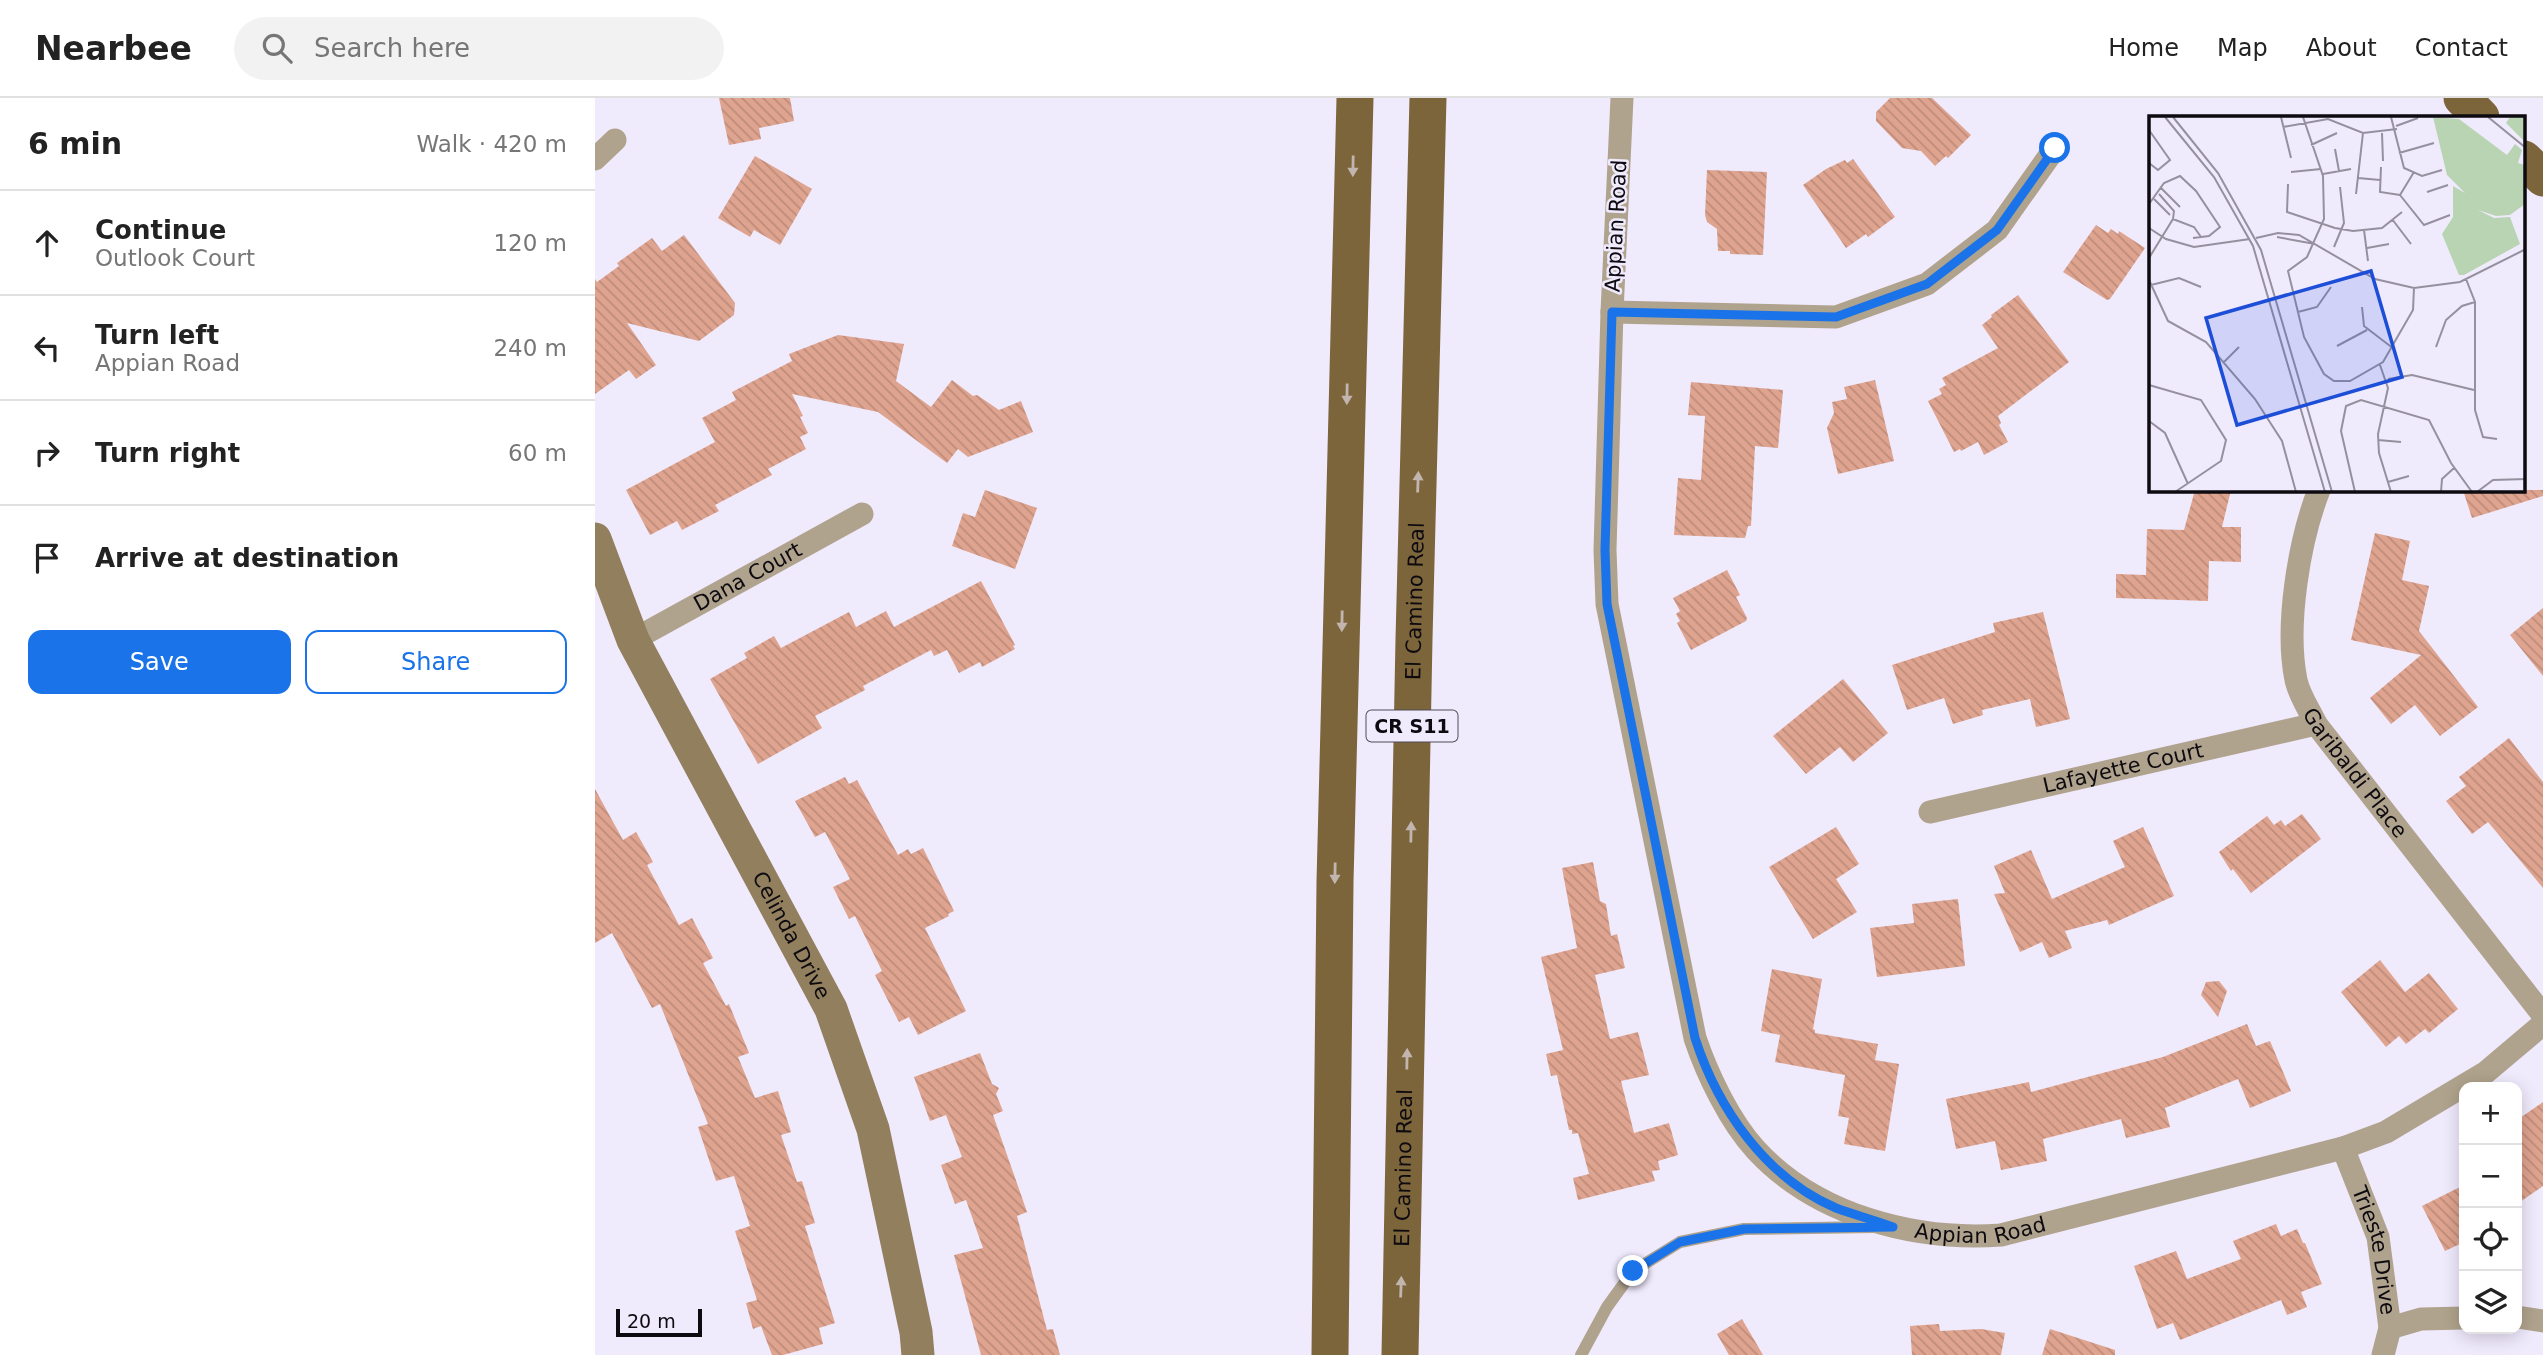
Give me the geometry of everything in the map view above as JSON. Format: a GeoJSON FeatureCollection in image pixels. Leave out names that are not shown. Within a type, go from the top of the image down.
{"type":"FeatureCollection","features":[{"type":"Feature","properties":{"kind":"main road","name":"CR S11"},"geometry":{"type":"LineString","coordinates":[[1330,1355],[1335,895],[1355,98]]}},
{"type":"Feature","properties":{"kind":"main road","name":"El Camino Real"},"geometry":{"type":"LineString","coordinates":[[1400,1355],[1414,639],[1429,98]]}},
{"type":"Feature","properties":{"kind":"main road"},"geometry":{"type":"LineString","coordinates":[[2462,98],[2480,116]]}},
{"type":"Feature","properties":{"kind":"main road"},"geometry":{"type":"LineString","coordinates":[[2525,160],[2543,178]]}},
{"type":"Feature","properties":{"kind":"street","name":"Appian Road"},"geometry":{"type":"LineString","coordinates":[[1622,98],[1612,312],[1605,550],[1607,604],[1695,1038],[1706,1070],[1731,1114],[1756,1150],[1791,1181],[1835,1207],[1893,1227],[1969,1237],[2001,1235],[2343,1148],[2386,1132],[2485,1073],[2543,1024]]}},
{"type":"Feature","properties":{"kind":"street"},"geometry":{"type":"LineString","coordinates":[[595,159],[615,141]]}},
{"type":"Feature","properties":{"kind":"street"},"geometry":{"type":"LineString","coordinates":[[1612,312],[1836,317],[1927,284],[1997,230],[2055,148]]}},
{"type":"Feature","properties":{"kind":"street","name":"Garibaldi Place"},"geometry":{"type":"LineString","coordinates":[[2318,492],[2310,514],[2291,610],[2296,681],[2316,724],[2543,1015]]}},
{"type":"Feature","properties":{"kind":"street","name":"Dana Court"},"geometry":{"type":"LineString","coordinates":[[633,640],[862,514]]}},
{"type":"Feature","properties":{"kind":"street","name":"Celinda Drive"},"geometry":{"type":"LineString","coordinates":[[595,539],[633,640],[831,1009],[873,1129],[916,1332],[918,1355]]}},
{"type":"Feature","properties":{"kind":"street","name":"Lafayette Court"},"geometry":{"type":"LineString","coordinates":[[1930,812],[2316,724]]}},
{"type":"Feature","properties":{"kind":"street","name":"Trieste Drive"},"geometry":{"type":"LineString","coordinates":[[2343,1148],[2378,1237],[2390,1328],[2383,1355]]}},
{"type":"Feature","properties":{"kind":"street"},"geometry":{"type":"LineString","coordinates":[[2390,1328],[2421,1319],[2459,1318]]}},
{"type":"Feature","properties":{"kind":"street"},"geometry":{"type":"LineString","coordinates":[[2522,1318],[2543,1321]]}},
{"type":"Feature","properties":{"kind":"lane"},"geometry":{"type":"LineString","coordinates":[[1581,1355],[1607,1307],[1633,1271],[1680,1242],[1744,1229],[1893,1227]]}},
{"type":"Feature","properties":{"kind":"building"},"geometry":{"type":"Polygon","coordinates":[[[719,98],[790,98],[794,121],[759,128],[761,139],[729,145],[719,98]]]}},
{"type":"Feature","properties":{"kind":"building"},"geometry":{"type":"Polygon","coordinates":[[[1890,98],[1932,98],[1971,135],[1948,158],[1946,156],[1935,166],[1921,151],[1902,148],[1876,121],[1876,112],[1890,98]]]}},
{"type":"Feature","properties":{"kind":"building"},"geometry":{"type":"Polygon","coordinates":[[[755,156],[812,189],[780,245],[754,230],[750,237],[718,218],[755,156]]]}},
{"type":"Feature","properties":{"kind":"building"},"geometry":{"type":"Polygon","coordinates":[[[1853,159],[1895,217],[1868,237],[1866,234],[1846,248],[1803,185],[1826,169],[1853,159]]]}},
{"type":"Feature","properties":{"kind":"building"},"geometry":{"type":"Polygon","coordinates":[[[1707,170],[1767,172],[1763,255],[1718,251],[1717,229],[1707,222],[1705,215],[1707,170]]]}},
{"type":"Feature","properties":{"kind":"building"},"geometry":{"type":"Polygon","coordinates":[[[2096,225],[2108,233],[2111,229],[2118,234],[2119,231],[2145,248],[2107,300],[2063,272],[2096,225]]]}},
{"type":"Feature","properties":{"kind":"building"},"geometry":{"type":"Polygon","coordinates":[[[684,235],[735,303],[734,315],[699,341],[627,323],[656,365],[636,379],[629,370],[595,394],[595,279],[597,282],[619,266],[617,263],[652,238],[662,251],[684,235]]]}},
{"type":"Feature","properties":{"kind":"building"},"geometry":{"type":"Polygon","coordinates":[[[2018,295],[2069,362],[1998,416],[2001,423],[1999,425],[2008,442],[1984,455],[1978,442],[1954,452],[1928,401],[1942,394],[1939,389],[1946,385],[1942,378],[1998,348],[1982,325],[2018,295]]]}},
{"type":"Feature","properties":{"kind":"building"},"geometry":{"type":"Polygon","coordinates":[[[838,335],[904,344],[896,381],[931,407],[952,380],[973,396],[977,395],[999,410],[1021,401],[1033,432],[968,457],[958,449],[947,463],[878,412],[792,394],[808,433],[800,437],[806,449],[768,469],[772,475],[715,505],[719,511],[682,530],[677,521],[650,535],[626,490],[715,442],[702,418],[736,400],[732,392],[792,361],[789,354],[838,335]]]}},
{"type":"Feature","properties":{"kind":"building"},"geometry":{"type":"Polygon","coordinates":[[[1875,380],[1894,461],[1838,474],[1827,428],[1834,413],[1832,402],[1847,399],[1844,387],[1875,380]]]}},
{"type":"Feature","properties":{"kind":"building"},"geometry":{"type":"Polygon","coordinates":[[[1691,382],[1783,390],[1778,448],[1755,446],[1751,526],[1748,526],[1745,538],[1674,535],[1678,478],[1701,480],[1705,416],[1688,415],[1691,382]]]}},
{"type":"Feature","properties":{"kind":"building"},"geometry":{"type":"Polygon","coordinates":[[[985,490],[1037,508],[1015,569],[952,546],[963,513],[975,517],[985,490]]]}},
{"type":"Feature","properties":{"kind":"building"},"geometry":{"type":"Polygon","coordinates":[[[2543,490],[2543,496],[2472,518],[2464,492],[2543,490]]]}},
{"type":"Feature","properties":{"kind":"building"},"geometry":{"type":"Polygon","coordinates":[[[2194,492],[2231,492],[2222,527],[2241,527],[2241,562],[2209,561],[2208,601],[2116,598],[2116,574],[2146,575],[2147,529],[2184,530],[2194,492]]]}},
{"type":"Feature","properties":{"kind":"building"},"geometry":{"type":"Polygon","coordinates":[[[2375,533],[2410,541],[2402,580],[2429,586],[2419,631],[2478,707],[2440,736],[2415,705],[2391,724],[2370,698],[2421,655],[2351,640],[2375,533]]]}},
{"type":"Feature","properties":{"kind":"building"},"geometry":{"type":"Polygon","coordinates":[[[1727,570],[1740,595],[1736,597],[1746,621],[1691,650],[1677,623],[1680,621],[1676,614],[1680,611],[1673,598],[1727,570]]]}},
{"type":"Feature","properties":{"kind":"building"},"geometry":{"type":"Polygon","coordinates":[[[981,581],[1015,649],[982,667],[980,662],[959,673],[947,650],[934,656],[931,650],[863,686],[865,690],[815,716],[822,728],[758,764],[710,679],[747,658],[744,653],[774,636],[781,648],[849,612],[856,627],[886,611],[894,627],[981,581]]]}},
{"type":"Feature","properties":{"kind":"building"},"geometry":{"type":"Polygon","coordinates":[[[2543,608],[2543,676],[2510,635],[2543,608]]]}},
{"type":"Feature","properties":{"kind":"building"},"geometry":{"type":"Polygon","coordinates":[[[2043,612],[2070,719],[2036,727],[2030,699],[1982,710],[1983,715],[1953,724],[1944,698],[1907,710],[1892,665],[1995,632],[1993,623],[2043,612]]]}},
{"type":"Feature","properties":{"kind":"building"},"geometry":{"type":"Polygon","coordinates":[[[1843,679],[1888,733],[1853,762],[1840,747],[1806,774],[1773,736],[1843,679]]]}},
{"type":"Feature","properties":{"kind":"building"},"geometry":{"type":"Polygon","coordinates":[[[2509,738],[2543,782],[2543,888],[2488,822],[2472,834],[2446,801],[2466,786],[2459,777],[2509,738]]]}},
{"type":"Feature","properties":{"kind":"building"},"geometry":{"type":"Polygon","coordinates":[[[845,777],[849,784],[857,780],[898,855],[908,849],[911,854],[923,848],[954,911],[925,928],[966,1011],[918,1035],[909,1017],[899,1022],[875,975],[882,971],[855,916],[849,919],[833,887],[850,879],[825,832],[815,837],[795,801],[845,777]]]}},
{"type":"Feature","properties":{"kind":"building"},"geometry":{"type":"Polygon","coordinates":[[[595,789],[623,840],[636,832],[653,862],[647,865],[679,925],[692,918],[713,958],[703,963],[726,1006],[729,1004],[749,1053],[738,1057],[755,1098],[778,1091],[791,1132],[781,1135],[797,1182],[802,1181],[815,1223],[805,1226],[835,1323],[819,1328],[823,1344],[783,1355],[772,1355],[761,1326],[753,1329],[746,1303],[757,1300],[735,1231],[750,1226],[734,1176],[716,1181],[698,1127],[708,1124],[660,1004],[652,1008],[612,933],[595,943],[595,789]]]}},
{"type":"Feature","properties":{"kind":"building"},"geometry":{"type":"Polygon","coordinates":[[[2302,814],[2321,839],[2251,893],[2233,869],[2231,871],[2219,852],[2267,816],[2274,825],[2281,820],[2285,826],[2302,814]]]}},
{"type":"Feature","properties":{"kind":"building"},"geometry":{"type":"Polygon","coordinates":[[[1836,827],[1859,864],[1836,879],[1857,912],[1813,939],[1769,867],[1836,827]]]}},
{"type":"Feature","properties":{"kind":"building"},"geometry":{"type":"Polygon","coordinates":[[[2143,827],[2174,896],[2109,925],[2107,920],[2065,931],[2072,948],[2049,958],[2042,942],[2020,952],[1994,894],[2005,893],[1994,866],[2031,850],[2052,899],[2125,867],[2113,841],[2143,827]]]}},
{"type":"Feature","properties":{"kind":"building"},"geometry":{"type":"Polygon","coordinates":[[[1593,862],[1600,901],[1606,904],[1611,936],[1617,934],[1625,968],[1595,975],[1610,1039],[1638,1032],[1649,1075],[1621,1081],[1634,1133],[1669,1123],[1678,1155],[1658,1161],[1660,1170],[1652,1171],[1655,1181],[1578,1200],[1573,1178],[1589,1174],[1578,1133],[1572,1134],[1572,1130],[1569,1130],[1557,1075],[1551,1076],[1546,1054],[1563,1050],[1541,957],[1577,948],[1562,868],[1593,862]]]}},
{"type":"Feature","properties":{"kind":"building"},"geometry":{"type":"Polygon","coordinates":[[[1958,899],[1965,966],[1877,977],[1870,928],[1914,923],[1912,904],[1958,899]]]}},
{"type":"Feature","properties":{"kind":"building"},"geometry":{"type":"Polygon","coordinates":[[[2380,960],[2405,992],[2429,973],[2458,1009],[2429,1033],[2425,1029],[2406,1044],[2399,1036],[2386,1047],[2341,992],[2380,960]]]}},
{"type":"Feature","properties":{"kind":"building"},"geometry":{"type":"Polygon","coordinates":[[[1772,969],[1822,979],[1813,1029],[1815,1033],[1878,1044],[1875,1060],[1899,1064],[1885,1151],[1844,1144],[1849,1118],[1838,1116],[1845,1075],[1775,1062],[1780,1035],[1761,1031],[1772,969]]]}},
{"type":"Feature","properties":{"kind":"building"},"geometry":{"type":"Polygon","coordinates":[[[2219,981],[2227,991],[2218,1017],[2201,995],[2206,982],[2219,981]]]}},
{"type":"Feature","properties":{"kind":"building"},"geometry":{"type":"Polygon","coordinates":[[[2247,1024],[2256,1046],[2270,1041],[2291,1091],[2250,1108],[2238,1079],[2165,1108],[2170,1127],[2126,1138],[2121,1119],[2043,1139],[2047,1161],[2001,1170],[1995,1141],[1956,1149],[1946,1099],[2029,1082],[2031,1092],[2163,1057],[2247,1024]]]}},
{"type":"Feature","properties":{"kind":"building"},"geometry":{"type":"Polygon","coordinates":[[[980,1053],[992,1084],[999,1088],[996,1094],[1003,1111],[993,1115],[1027,1212],[1017,1216],[1047,1330],[1053,1329],[1060,1355],[981,1355],[954,1255],[983,1248],[966,1200],[955,1204],[941,1165],[962,1157],[946,1115],[930,1121],[914,1077],[980,1053]]]}},
{"type":"Feature","properties":{"kind":"building"},"geometry":{"type":"Polygon","coordinates":[[[2543,1102],[2543,1186],[2522,1201],[2522,1145],[2522,1117],[2543,1102]]]}},
{"type":"Feature","properties":{"kind":"building"},"geometry":{"type":"Polygon","coordinates":[[[2459,1188],[2459,1244],[2445,1251],[2422,1206],[2459,1188]]]}},
{"type":"Feature","properties":{"kind":"building"},"geometry":{"type":"Polygon","coordinates":[[[2276,1224],[2281,1236],[2297,1229],[2322,1284],[2301,1292],[2307,1307],[2287,1315],[2281,1300],[2180,1340],[2173,1323],[2157,1329],[2134,1266],[2176,1251],[2187,1279],[2241,1259],[2233,1241],[2276,1224]]]}},
{"type":"Feature","properties":{"kind":"building"},"geometry":{"type":"Polygon","coordinates":[[[1742,1319],[1763,1355],[1729,1355],[1717,1334],[1742,1319]]]}},
{"type":"Feature","properties":{"kind":"building"},"geometry":{"type":"Polygon","coordinates":[[[1939,1324],[1940,1331],[1981,1329],[2005,1333],[2001,1355],[1912,1355],[1910,1326],[1939,1324]]]}},
{"type":"Feature","properties":{"kind":"building"},"geometry":{"type":"Polygon","coordinates":[[[2050,1329],[2115,1350],[2115,1355],[2042,1355],[2050,1329]]]}},
{"type":"Feature","properties":{"kind":"route"},"geometry":{"type":"LineString","coordinates":[[1633,1271],[1680,1242],[1744,1229],[1893,1227],[1835,1207],[1791,1181],[1756,1150],[1731,1114],[1706,1070],[1695,1038],[1607,604],[1605,550],[1612,312],[1836,317],[1927,284],[1997,230],[2055,148]]}}]}
